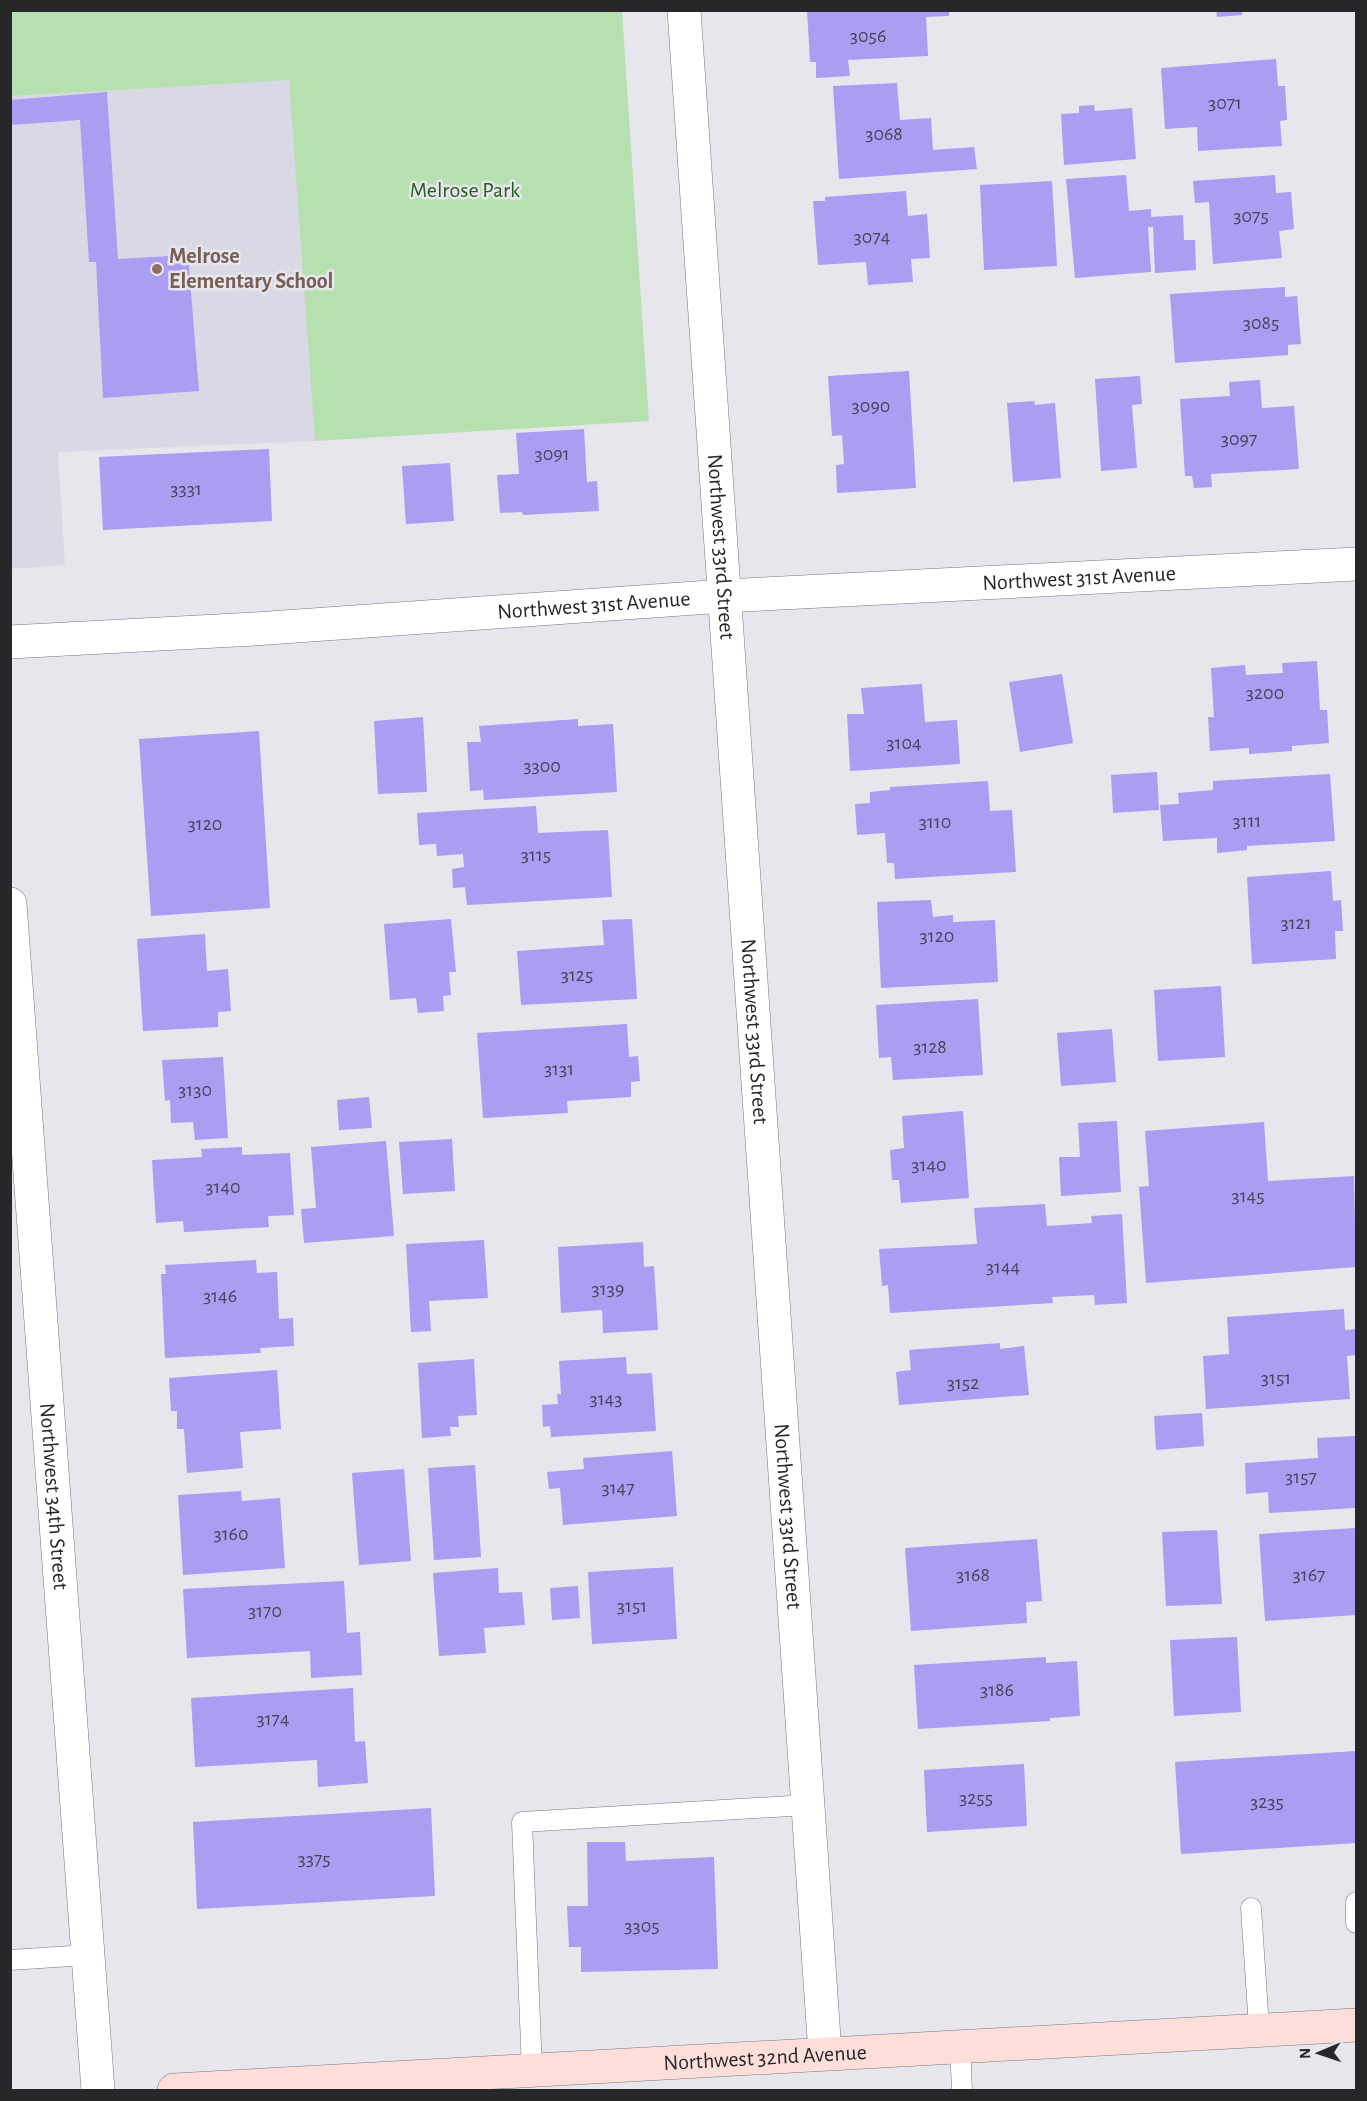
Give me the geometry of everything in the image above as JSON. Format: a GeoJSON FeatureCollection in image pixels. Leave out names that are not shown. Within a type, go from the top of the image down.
{"type":"FeatureCollection","features":[{"type":"Feature","properties":{"kind":"main road","name":"Northwest 32nd Avenue"},"geometry":{"type":"LineString","coordinates":[[174,2091],[1258,2028],[1356,2025]]}},
{"type":"Feature","properties":{"kind":"street","name":"Northwest 33rd Street"},"geometry":{"type":"LineString","coordinates":[[684,10],[825,2053]]}},
{"type":"Feature","properties":{"kind":"street","name":"Northwest 31st Avenue"},"geometry":{"type":"LineString","coordinates":[[10,642],[266,628],[724,596],[1356,564]]}},
{"type":"Feature","properties":{"kind":"street","name":"Northwest 34th Street"},"geometry":{"type":"LineString","coordinates":[[10,904],[98,2091]]}},
{"type":"Feature","properties":{"kind":"lane"},"geometry":{"type":"LineString","coordinates":[[532,2070],[522,1822],[807,1805]]}},
{"type":"Feature","properties":{"kind":"lane"},"geometry":{"type":"LineString","coordinates":[[1356,1902],[1356,1923]]}},
{"type":"Feature","properties":{"kind":"lane"},"geometry":{"type":"LineString","coordinates":[[1251,1908],[1258,2028]]}},
{"type":"Feature","properties":{"kind":"lane"},"geometry":{"type":"LineString","coordinates":[[10,1960],[87,1955]]}},
{"type":"Feature","properties":{"kind":"lane"},"geometry":{"type":"LineString","coordinates":[[960,2045],[962,2091]]}},
{"type":"Feature","properties":{"kind":"shaded area","name":"Melrose Elementary School"},"geometry":{"type":"Polygon","coordinates":[[[290,79],[315,441],[58,452],[65,565],[11,569],[11,96],[290,79]]]}},
{"type":"Feature","properties":{"kind":"green space","name":"Melrose Park"},"geometry":{"type":"Polygon","coordinates":[[[11,10],[622,11],[649,421],[315,441],[289,80],[11,96],[11,10]]]}},
{"type":"Feature","properties":{"kind":"building"},"geometry":{"type":"Polygon","coordinates":[[[807,10],[949,10],[949,16],[926,17],[928,56],[848,60],[850,76],[816,78],[816,62],[810,62],[807,10]]]}},
{"type":"Feature","properties":{"kind":"building"},"geometry":{"type":"Polygon","coordinates":[[[1216,10],[1242,10],[1242,15],[1217,17],[1216,10]]]}},
{"type":"Feature","properties":{"kind":"building"},"geometry":{"type":"Polygon","coordinates":[[[1276,59],[1278,86],[1285,86],[1287,120],[1280,121],[1282,146],[1198,151],[1197,127],[1165,129],[1161,68],[1276,59]]]}},
{"type":"Feature","properties":{"kind":"building"},"geometry":{"type":"Polygon","coordinates":[[[897,83],[900,120],[931,118],[933,150],[974,147],[977,169],[839,179],[833,86],[897,83]]]}},
{"type":"Feature","properties":{"kind":"building"},"geometry":{"type":"Polygon","coordinates":[[[107,92],[118,259],[188,255],[199,391],[103,398],[96,262],[89,262],[80,120],[10,125],[10,100],[107,92]]]}},
{"type":"Feature","properties":{"kind":"building"},"geometry":{"type":"Polygon","coordinates":[[[1094,105],[1095,111],[1132,108],[1136,159],[1064,165],[1061,114],[1079,113],[1079,106],[1094,105]]]}},
{"type":"Feature","properties":{"kind":"building"},"geometry":{"type":"Polygon","coordinates":[[[1126,175],[1129,211],[1151,209],[1151,217],[1183,215],[1184,240],[1195,240],[1196,270],[1155,273],[1153,227],[1148,227],[1151,272],[1075,278],[1066,179],[1126,175]]]}},
{"type":"Feature","properties":{"kind":"building"},"geometry":{"type":"Polygon","coordinates":[[[1275,175],[1276,193],[1291,192],[1294,229],[1279,231],[1282,258],[1213,264],[1209,202],[1195,203],[1193,181],[1275,175]]]}},
{"type":"Feature","properties":{"kind":"building"},"geometry":{"type":"Polygon","coordinates":[[[1052,181],[1057,266],[984,270],[980,185],[1052,181]]]}},
{"type":"Feature","properties":{"kind":"building"},"geometry":{"type":"Polygon","coordinates":[[[906,191],[908,216],[927,214],[930,258],[911,259],[913,282],[868,285],[866,262],[818,265],[813,201],[825,201],[825,197],[906,191]]]}},
{"type":"Feature","properties":{"kind":"building"},"geometry":{"type":"Polygon","coordinates":[[[1285,287],[1285,297],[1297,296],[1301,344],[1288,345],[1288,355],[1175,363],[1170,294],[1285,287]]]}},
{"type":"Feature","properties":{"kind":"building"},"geometry":{"type":"Polygon","coordinates":[[[909,371],[916,488],[837,493],[836,465],[844,464],[842,435],[832,436],[828,376],[909,371]]]}},
{"type":"Feature","properties":{"kind":"building"},"geometry":{"type":"Polygon","coordinates":[[[1140,376],[1142,404],[1132,405],[1137,468],[1101,471],[1095,379],[1140,376]]]}},
{"type":"Feature","properties":{"kind":"building"},"geometry":{"type":"Polygon","coordinates":[[[1260,380],[1262,408],[1294,406],[1299,469],[1211,474],[1212,487],[1194,488],[1192,476],[1185,476],[1180,399],[1230,396],[1229,382],[1260,380]]]}},
{"type":"Feature","properties":{"kind":"building"},"geometry":{"type":"Polygon","coordinates":[[[1034,401],[1035,405],[1055,403],[1061,478],[1013,482],[1007,403],[1034,401]]]}},
{"type":"Feature","properties":{"kind":"building"},"geometry":{"type":"Polygon","coordinates":[[[584,429],[587,482],[597,481],[599,511],[523,515],[522,512],[500,513],[497,475],[519,474],[516,433],[584,429]]]}},
{"type":"Feature","properties":{"kind":"building"},"geometry":{"type":"Polygon","coordinates":[[[269,449],[272,521],[103,530],[99,457],[269,449]]]}},
{"type":"Feature","properties":{"kind":"building"},"geometry":{"type":"Polygon","coordinates":[[[450,463],[454,521],[406,524],[402,466],[450,463]]]}},
{"type":"Feature","properties":{"kind":"building"},"geometry":{"type":"Polygon","coordinates":[[[1317,661],[1320,710],[1327,710],[1329,743],[1292,746],[1292,751],[1249,754],[1249,748],[1210,751],[1208,717],[1214,717],[1211,668],[1245,665],[1246,675],[1283,673],[1282,663],[1317,661]]]}},
{"type":"Feature","properties":{"kind":"building"},"geometry":{"type":"Polygon","coordinates":[[[1062,674],[1073,743],[1020,752],[1009,682],[1062,674]]]}},
{"type":"Feature","properties":{"kind":"building"},"geometry":{"type":"Polygon","coordinates":[[[922,684],[925,722],[957,720],[960,764],[850,771],[847,714],[864,714],[861,688],[922,684]]]}},
{"type":"Feature","properties":{"kind":"building"},"geometry":{"type":"Polygon","coordinates":[[[423,717],[427,792],[378,794],[374,721],[423,717]]]}},
{"type":"Feature","properties":{"kind":"building"},"geometry":{"type":"Polygon","coordinates":[[[578,719],[578,726],[613,724],[617,792],[484,800],[483,790],[470,791],[467,742],[481,742],[479,726],[578,719]]]}},
{"type":"Feature","properties":{"kind":"building"},"geometry":{"type":"Polygon","coordinates":[[[259,731],[270,908],[151,916],[139,739],[259,731]]]}},
{"type":"Feature","properties":{"kind":"building"},"geometry":{"type":"Polygon","coordinates":[[[1157,772],[1159,810],[1113,813],[1111,775],[1157,772]]]}},
{"type":"Feature","properties":{"kind":"building"},"geometry":{"type":"Polygon","coordinates":[[[1330,774],[1335,841],[1247,846],[1247,850],[1217,853],[1217,838],[1163,841],[1160,805],[1179,804],[1178,793],[1213,790],[1213,781],[1330,774]]]}},
{"type":"Feature","properties":{"kind":"building"},"geometry":{"type":"Polygon","coordinates":[[[988,781],[990,811],[1012,810],[1016,872],[895,879],[894,863],[887,863],[885,833],[857,835],[855,804],[870,803],[870,792],[890,790],[890,787],[988,781]]]}},
{"type":"Feature","properties":{"kind":"building"},"geometry":{"type":"Polygon","coordinates":[[[536,806],[538,833],[608,830],[612,897],[467,905],[465,887],[453,888],[452,869],[464,867],[463,854],[437,856],[436,844],[419,845],[417,813],[536,806]]]}},
{"type":"Feature","properties":{"kind":"building"},"geometry":{"type":"Polygon","coordinates":[[[1331,871],[1333,901],[1341,900],[1343,931],[1335,931],[1336,959],[1252,964],[1247,877],[1331,871]]]}},
{"type":"Feature","properties":{"kind":"building"},"geometry":{"type":"Polygon","coordinates":[[[931,900],[933,917],[953,915],[953,922],[995,920],[998,982],[881,988],[877,902],[931,900]]]}},
{"type":"Feature","properties":{"kind":"building"},"geometry":{"type":"Polygon","coordinates":[[[451,919],[456,972],[449,972],[451,995],[443,996],[444,1011],[418,1013],[416,998],[390,1000],[384,924],[451,919]]]}},
{"type":"Feature","properties":{"kind":"building"},"geometry":{"type":"Polygon","coordinates":[[[632,919],[637,999],[521,1005],[517,951],[604,945],[602,920],[632,919]]]}},
{"type":"Feature","properties":{"kind":"building"},"geometry":{"type":"Polygon","coordinates":[[[205,934],[207,971],[228,969],[231,1011],[218,1012],[218,1027],[143,1031],[137,939],[205,934]]]}},
{"type":"Feature","properties":{"kind":"building"},"geometry":{"type":"Polygon","coordinates":[[[1221,986],[1225,1057],[1158,1061],[1154,990],[1221,986]]]}},
{"type":"Feature","properties":{"kind":"building"},"geometry":{"type":"Polygon","coordinates":[[[978,999],[983,1075],[893,1080],[891,1057],[879,1058],[876,1005],[978,999]]]}},
{"type":"Feature","properties":{"kind":"building"},"geometry":{"type":"Polygon","coordinates":[[[627,1024],[629,1057],[638,1056],[640,1081],[631,1082],[631,1097],[567,1101],[568,1113],[483,1118],[477,1033],[627,1024]]]}},
{"type":"Feature","properties":{"kind":"building"},"geometry":{"type":"Polygon","coordinates":[[[1112,1029],[1116,1082],[1061,1086],[1057,1033],[1112,1029]]]}},
{"type":"Feature","properties":{"kind":"building"},"geometry":{"type":"Polygon","coordinates":[[[223,1057],[228,1138],[195,1140],[193,1122],[171,1123],[170,1100],[165,1101],[162,1060],[223,1057]]]}},
{"type":"Feature","properties":{"kind":"building"},"geometry":{"type":"Polygon","coordinates":[[[369,1097],[372,1128],[339,1130],[337,1100],[369,1097]]]}},
{"type":"Feature","properties":{"kind":"building"},"geometry":{"type":"Polygon","coordinates":[[[963,1111],[969,1198],[901,1203],[899,1180],[892,1180],[890,1150],[904,1148],[902,1116],[963,1111]]]}},
{"type":"Feature","properties":{"kind":"building"},"geometry":{"type":"Polygon","coordinates":[[[1117,1121],[1121,1192],[1061,1196],[1059,1157],[1080,1157],[1078,1123],[1117,1121]]]}},
{"type":"Feature","properties":{"kind":"building"},"geometry":{"type":"Polygon","coordinates":[[[1264,1122],[1268,1181],[1354,1176],[1356,1267],[1146,1283],[1139,1187],[1149,1186],[1145,1131],[1264,1122]]]}},
{"type":"Feature","properties":{"kind":"building"},"geometry":{"type":"Polygon","coordinates":[[[452,1139],[455,1191],[403,1194],[399,1142],[452,1139]]]}},
{"type":"Feature","properties":{"kind":"building"},"geometry":{"type":"Polygon","coordinates":[[[386,1141],[394,1236],[304,1243],[301,1209],[316,1208],[311,1147],[386,1141]]]}},
{"type":"Feature","properties":{"kind":"building"},"geometry":{"type":"Polygon","coordinates":[[[242,1147],[242,1155],[290,1153],[294,1215],[268,1216],[269,1227],[184,1232],[183,1221],[156,1223],[152,1160],[202,1157],[201,1149],[242,1147]]]}},
{"type":"Feature","properties":{"kind":"building"},"geometry":{"type":"Polygon","coordinates":[[[1045,1204],[1047,1226],[1092,1223],[1091,1216],[1122,1214],[1127,1303],[1095,1305],[1094,1295],[1052,1297],[1053,1303],[890,1313],[888,1285],[882,1286],[879,1249],[977,1244],[974,1208],[1045,1204]]]}},
{"type":"Feature","properties":{"kind":"building"},"geometry":{"type":"Polygon","coordinates":[[[484,1240],[488,1298],[429,1301],[431,1331],[411,1332],[406,1244],[484,1240]]]}},
{"type":"Feature","properties":{"kind":"building"},"geometry":{"type":"Polygon","coordinates":[[[643,1242],[644,1267],[654,1266],[658,1330],[603,1333],[602,1310],[561,1313],[558,1247],[643,1242]]]}},
{"type":"Feature","properties":{"kind":"building"},"geometry":{"type":"Polygon","coordinates":[[[256,1260],[257,1273],[277,1272],[279,1319],[293,1318],[294,1346],[260,1348],[261,1353],[165,1358],[161,1274],[166,1274],[165,1265],[256,1260]]]}},
{"type":"Feature","properties":{"kind":"building"},"geometry":{"type":"Polygon","coordinates":[[[1344,1309],[1345,1330],[1356,1329],[1356,1355],[1347,1356],[1350,1399],[1206,1409],[1203,1356],[1229,1354],[1227,1317],[1344,1309]]]}},
{"type":"Feature","properties":{"kind":"building"},"geometry":{"type":"Polygon","coordinates":[[[1000,1343],[1000,1349],[1024,1346],[1029,1395],[899,1405],[896,1372],[911,1370],[909,1350],[1000,1343]]]}},
{"type":"Feature","properties":{"kind":"building"},"geometry":{"type":"Polygon","coordinates":[[[626,1357],[627,1374],[652,1373],[656,1431],[551,1437],[550,1426],[543,1427],[542,1405],[558,1404],[557,1394],[561,1394],[559,1361],[626,1357]]]}},
{"type":"Feature","properties":{"kind":"building"},"geometry":{"type":"Polygon","coordinates":[[[474,1359],[477,1415],[458,1416],[459,1427],[450,1427],[451,1436],[422,1438],[418,1363],[474,1359]]]}},
{"type":"Feature","properties":{"kind":"building"},"geometry":{"type":"Polygon","coordinates":[[[277,1370],[281,1429],[240,1432],[243,1468],[187,1473],[184,1429],[177,1429],[177,1411],[171,1411],[169,1378],[277,1370]]]}},
{"type":"Feature","properties":{"kind":"building"},"geometry":{"type":"Polygon","coordinates":[[[1202,1413],[1204,1446],[1156,1450],[1154,1416],[1202,1413]]]}},
{"type":"Feature","properties":{"kind":"building"},"geometry":{"type":"Polygon","coordinates":[[[1356,1436],[1356,1508],[1269,1513],[1268,1492],[1246,1494],[1245,1463],[1318,1458],[1317,1438],[1356,1436]]]}},
{"type":"Feature","properties":{"kind":"building"},"geometry":{"type":"Polygon","coordinates":[[[672,1451],[677,1516],[563,1525],[560,1488],[549,1489],[547,1472],[584,1469],[583,1458],[672,1451]]]}},
{"type":"Feature","properties":{"kind":"building"},"geometry":{"type":"Polygon","coordinates":[[[475,1465],[481,1557],[434,1560],[428,1468],[475,1465]]]}},
{"type":"Feature","properties":{"kind":"building"},"geometry":{"type":"Polygon","coordinates":[[[404,1469],[411,1561],[359,1565],[352,1473],[404,1469]]]}},
{"type":"Feature","properties":{"kind":"building"},"geometry":{"type":"Polygon","coordinates":[[[241,1491],[242,1501],[280,1498],[285,1568],[183,1575],[178,1495],[241,1491]]]}},
{"type":"Feature","properties":{"kind":"building"},"geometry":{"type":"Polygon","coordinates":[[[1356,1528],[1356,1615],[1265,1621],[1259,1534],[1356,1528]]]}},
{"type":"Feature","properties":{"kind":"building"},"geometry":{"type":"Polygon","coordinates":[[[1217,1530],[1222,1604],[1166,1606],[1162,1532],[1217,1530]]]}},
{"type":"Feature","properties":{"kind":"building"},"geometry":{"type":"Polygon","coordinates":[[[1037,1539],[1042,1601],[1026,1602],[1027,1623],[911,1631],[905,1548],[1037,1539]]]}},
{"type":"Feature","properties":{"kind":"building"},"geometry":{"type":"Polygon","coordinates":[[[673,1567],[677,1639],[592,1644],[588,1572],[673,1567]]]}},
{"type":"Feature","properties":{"kind":"building"},"geometry":{"type":"Polygon","coordinates":[[[498,1568],[499,1593],[522,1592],[525,1625],[484,1628],[486,1653],[439,1656],[433,1573],[498,1568]]]}},
{"type":"Feature","properties":{"kind":"building"},"geometry":{"type":"Polygon","coordinates":[[[344,1581],[347,1633],[360,1632],[362,1675],[311,1678],[310,1651],[187,1658],[183,1589],[344,1581]]]}},
{"type":"Feature","properties":{"kind":"building"},"geometry":{"type":"Polygon","coordinates":[[[578,1586],[580,1618],[552,1620],[550,1588],[578,1586]]]}},
{"type":"Feature","properties":{"kind":"building"},"geometry":{"type":"Polygon","coordinates":[[[1237,1637],[1241,1712],[1174,1716],[1170,1640],[1237,1637]]]}},
{"type":"Feature","properties":{"kind":"building"},"geometry":{"type":"Polygon","coordinates":[[[1046,1657],[1046,1663],[1077,1661],[1080,1716],[1050,1718],[1050,1721],[918,1729],[914,1665],[1046,1657]]]}},
{"type":"Feature","properties":{"kind":"building"},"geometry":{"type":"Polygon","coordinates":[[[353,1688],[355,1742],[365,1741],[368,1783],[318,1787],[317,1760],[195,1767],[191,1698],[353,1688]]]}},
{"type":"Feature","properties":{"kind":"building"},"geometry":{"type":"Polygon","coordinates":[[[1356,1751],[1356,1843],[1181,1854],[1175,1762],[1356,1751]]]}},
{"type":"Feature","properties":{"kind":"building"},"geometry":{"type":"Polygon","coordinates":[[[1024,1764],[1027,1826],[927,1832],[924,1770],[1024,1764]]]}},
{"type":"Feature","properties":{"kind":"building"},"geometry":{"type":"Polygon","coordinates":[[[431,1808],[435,1896],[197,1909],[193,1822],[431,1808]]]}},
{"type":"Feature","properties":{"kind":"building"},"geometry":{"type":"Polygon","coordinates":[[[587,1842],[625,1842],[626,1861],[714,1857],[718,1969],[581,1972],[581,1947],[569,1947],[567,1906],[588,1906],[587,1842]]]}},
{"type":"Feature","properties":{"kind":"place","name":"Melrose Elementary School"},"geometry":{"type":"Point","coordinates":[157,269]}}]}
